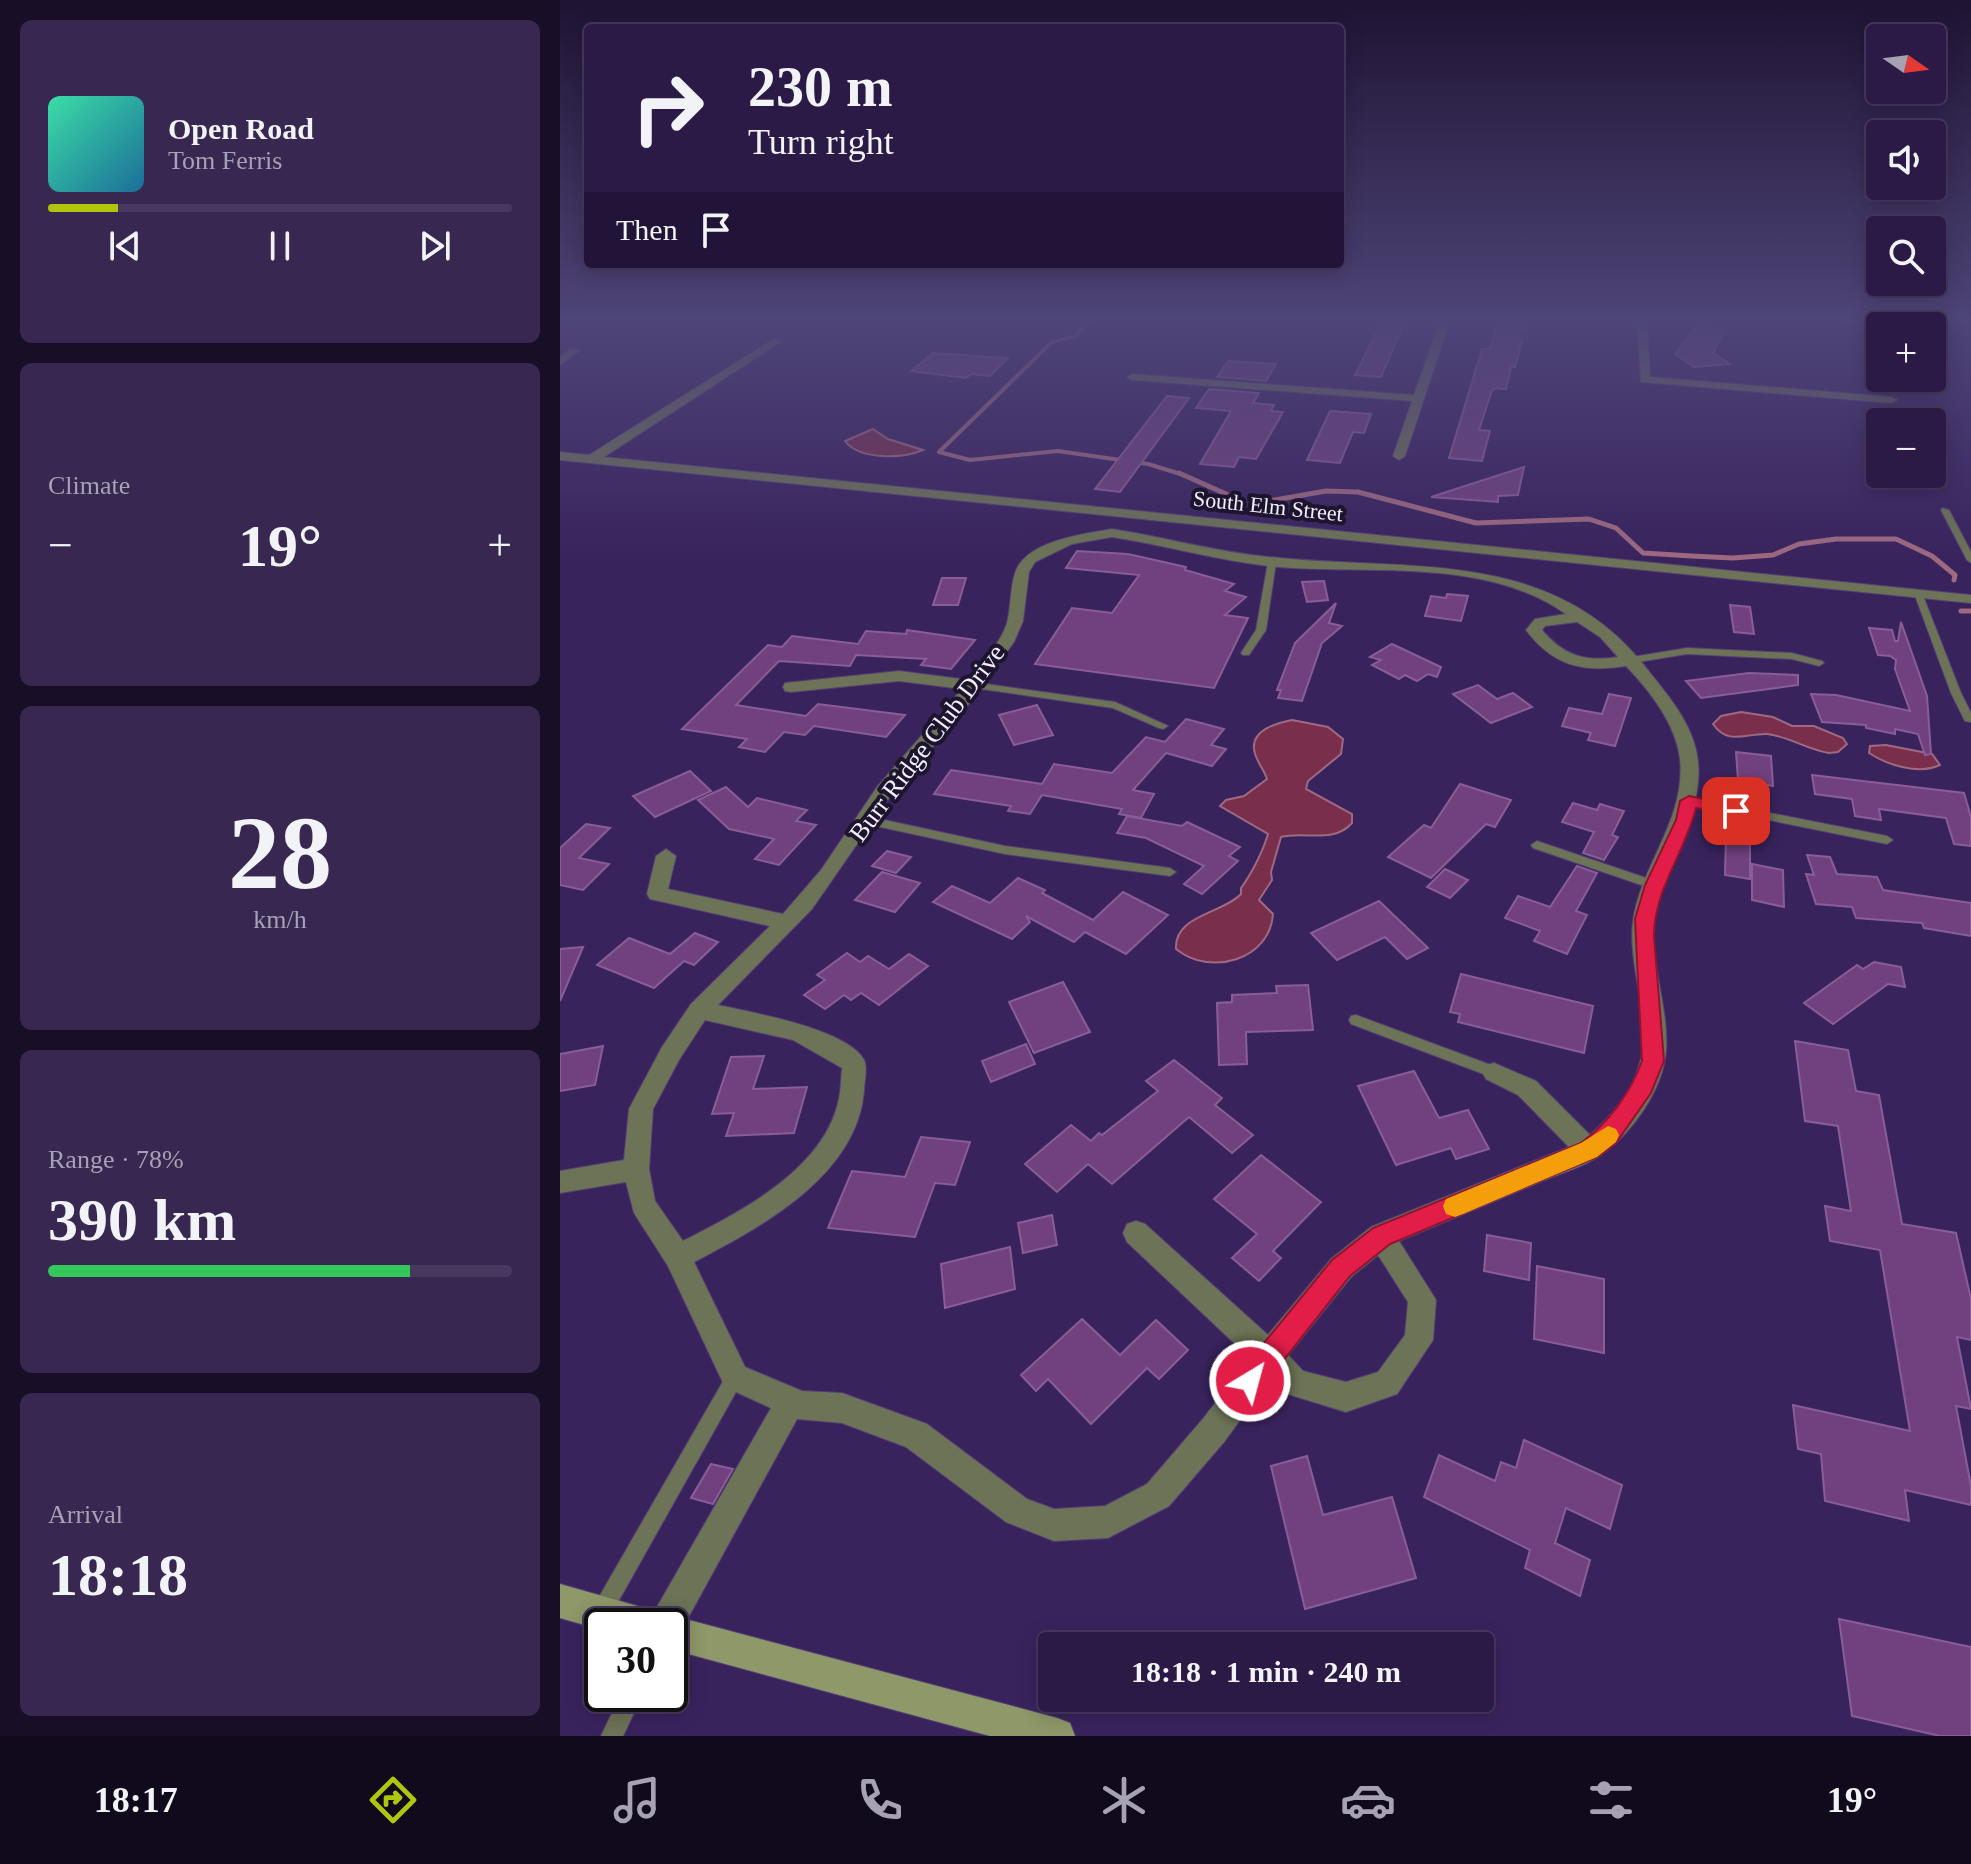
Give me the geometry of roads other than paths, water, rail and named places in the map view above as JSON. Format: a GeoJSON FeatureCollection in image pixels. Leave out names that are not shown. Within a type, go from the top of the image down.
{"type":"FeatureCollection","features":[{"type":"Feature","properties":{"kind":"main road"},"geometry":{"type":"LineString","coordinates":[[560,1601],[587,1608]]}},
{"type":"Feature","properties":{"kind":"main road"},"geometry":{"type":"LineString","coordinates":[[688,1637],[1057,1736]]}},
{"type":"Feature","properties":{"kind":"street"},"geometry":{"type":"LineString","coordinates":[[590,460],[685,399]]}},
{"type":"Feature","properties":{"kind":"street"},"geometry":{"type":"LineString","coordinates":[[1399,456],[1416,399]]}},
{"type":"Feature","properties":{"kind":"street"},"geometry":{"type":"LineString","coordinates":[[1879,399],[1891,400]]}},
{"type":"Feature","properties":{"kind":"street","name":"South Elm Street"},"geometry":{"type":"LineString","coordinates":[[560,456],[1971,599]]}},
{"type":"Feature","properties":{"kind":"street","name":"Burr Ridge Club Drive"},"geometry":{"type":"LineString","coordinates":[[1112,533],[1272,562],[1455,570],[1517,584],[1557,601],[1580,617],[1632,660],[1664,700],[1689,757],[1689,801],[1684,820],[1654,885],[1644,919],[1653,1061],[1643,1087],[1624,1115],[1608,1136],[1589,1150],[1381,1236],[1341,1268],[1213,1431],[1158,1495],[1108,1522],[1054,1525],[1017,1511],[916,1435],[842,1408],[801,1406],[735,1377],[678,1257],[643,1205],[636,1169],[641,1109],[670,1054],[699,1010],[828,875],[884,791],[959,705],[1008,639],[1015,621],[1022,572],[1030,559],[1043,550],[1068,541],[1112,533]]}},
{"type":"Feature","properties":{"kind":"street"},"geometry":{"type":"LineString","coordinates":[[1580,617],[1540,622],[1534,630],[1546,647],[1576,665],[1597,666],[1632,660]]}},
{"type":"Feature","properties":{"kind":"street"},"geometry":{"type":"LineString","coordinates":[[791,687],[899,676],[972,685]]}},
{"type":"Feature","properties":{"kind":"street"},"geometry":{"type":"LineString","coordinates":[[666,856],[657,894],[786,922]]}},
{"type":"Feature","properties":{"kind":"street"},"geometry":{"type":"LineString","coordinates":[[678,1257],[750,1220],[806,1176],[838,1135],[855,1090],[854,1064],[836,1048],[811,1036],[699,1010]]}},
{"type":"Feature","properties":{"kind":"street"},"geometry":{"type":"LineString","coordinates":[[1494,1072],[1527,1088],[1589,1150]]}},
{"type":"Feature","properties":{"kind":"street"},"geometry":{"type":"LineString","coordinates":[[560,1182],[636,1169]]}},
{"type":"Feature","properties":{"kind":"street"},"geometry":{"type":"LineString","coordinates":[[1136,1233],[1294,1383],[1346,1397],[1387,1384],[1419,1340],[1422,1300],[1381,1236]]}},
{"type":"Feature","properties":{"kind":"street"},"geometry":{"type":"LineString","coordinates":[[675,1608],[791,1401]]}},
{"type":"Feature","properties":{"kind":"lane"},"geometry":{"type":"LineString","coordinates":[[1945,510],[1971,560]]}},
{"type":"Feature","properties":{"kind":"lane"},"geometry":{"type":"LineString","coordinates":[[1246,653],[1261,630],[1272,562]]}},
{"type":"Feature","properties":{"kind":"lane"},"geometry":{"type":"LineString","coordinates":[[1918,593],[1969,719]]}},
{"type":"Feature","properties":{"kind":"lane"},"geometry":{"type":"LineString","coordinates":[[1632,660],[1687,651],[1792,656],[1819,663]]}},
{"type":"Feature","properties":{"kind":"lane"},"geometry":{"type":"LineString","coordinates":[[972,685],[1115,705],[1163,726]]}},
{"type":"Feature","properties":{"kind":"lane"},"geometry":{"type":"LineString","coordinates":[[1689,801],[1887,840]]}},
{"type":"Feature","properties":{"kind":"lane"},"geometry":{"type":"LineString","coordinates":[[866,820],[1005,850],[1170,872]]}},
{"type":"Feature","properties":{"kind":"lane"},"geometry":{"type":"LineString","coordinates":[[1537,845],[1654,885]]}},
{"type":"Feature","properties":{"kind":"lane"},"geometry":{"type":"LineString","coordinates":[[1356,1020],[1494,1072]]}},
{"type":"Feature","properties":{"kind":"lane"},"geometry":{"type":"LineString","coordinates":[[604,1608],[735,1377]]}},
{"type":"Feature","properties":{"kind":"lane"},"geometry":{"type":"LineString","coordinates":[[612,1736],[623,1712]]}},
{"type":"Feature","properties":{"kind":"waterway"},"geometry":{"type":"LineString","coordinates":[[993,399],[939,452],[970,460],[1058,451],[1148,464],[1182,474]]}},
{"type":"Feature","properties":{"kind":"waterway"},"geometry":{"type":"LineString","coordinates":[[1182,474],[1244,502]]}},
{"type":"Feature","properties":{"kind":"waterway"},"geometry":{"type":"LineString","coordinates":[[1263,502],[1326,491],[1358,492],[1476,523],[1589,519],[1616,528],[1643,553],[1692,556],[1733,558],[1773,555],[1799,544],[1836,539],[1896,539],[1932,556],[1955,575],[1954,580]]}},
{"type":"Feature","properties":{"kind":"waterway"},"geometry":{"type":"LineString","coordinates":[[1961,611],[1971,611]]}}]}
